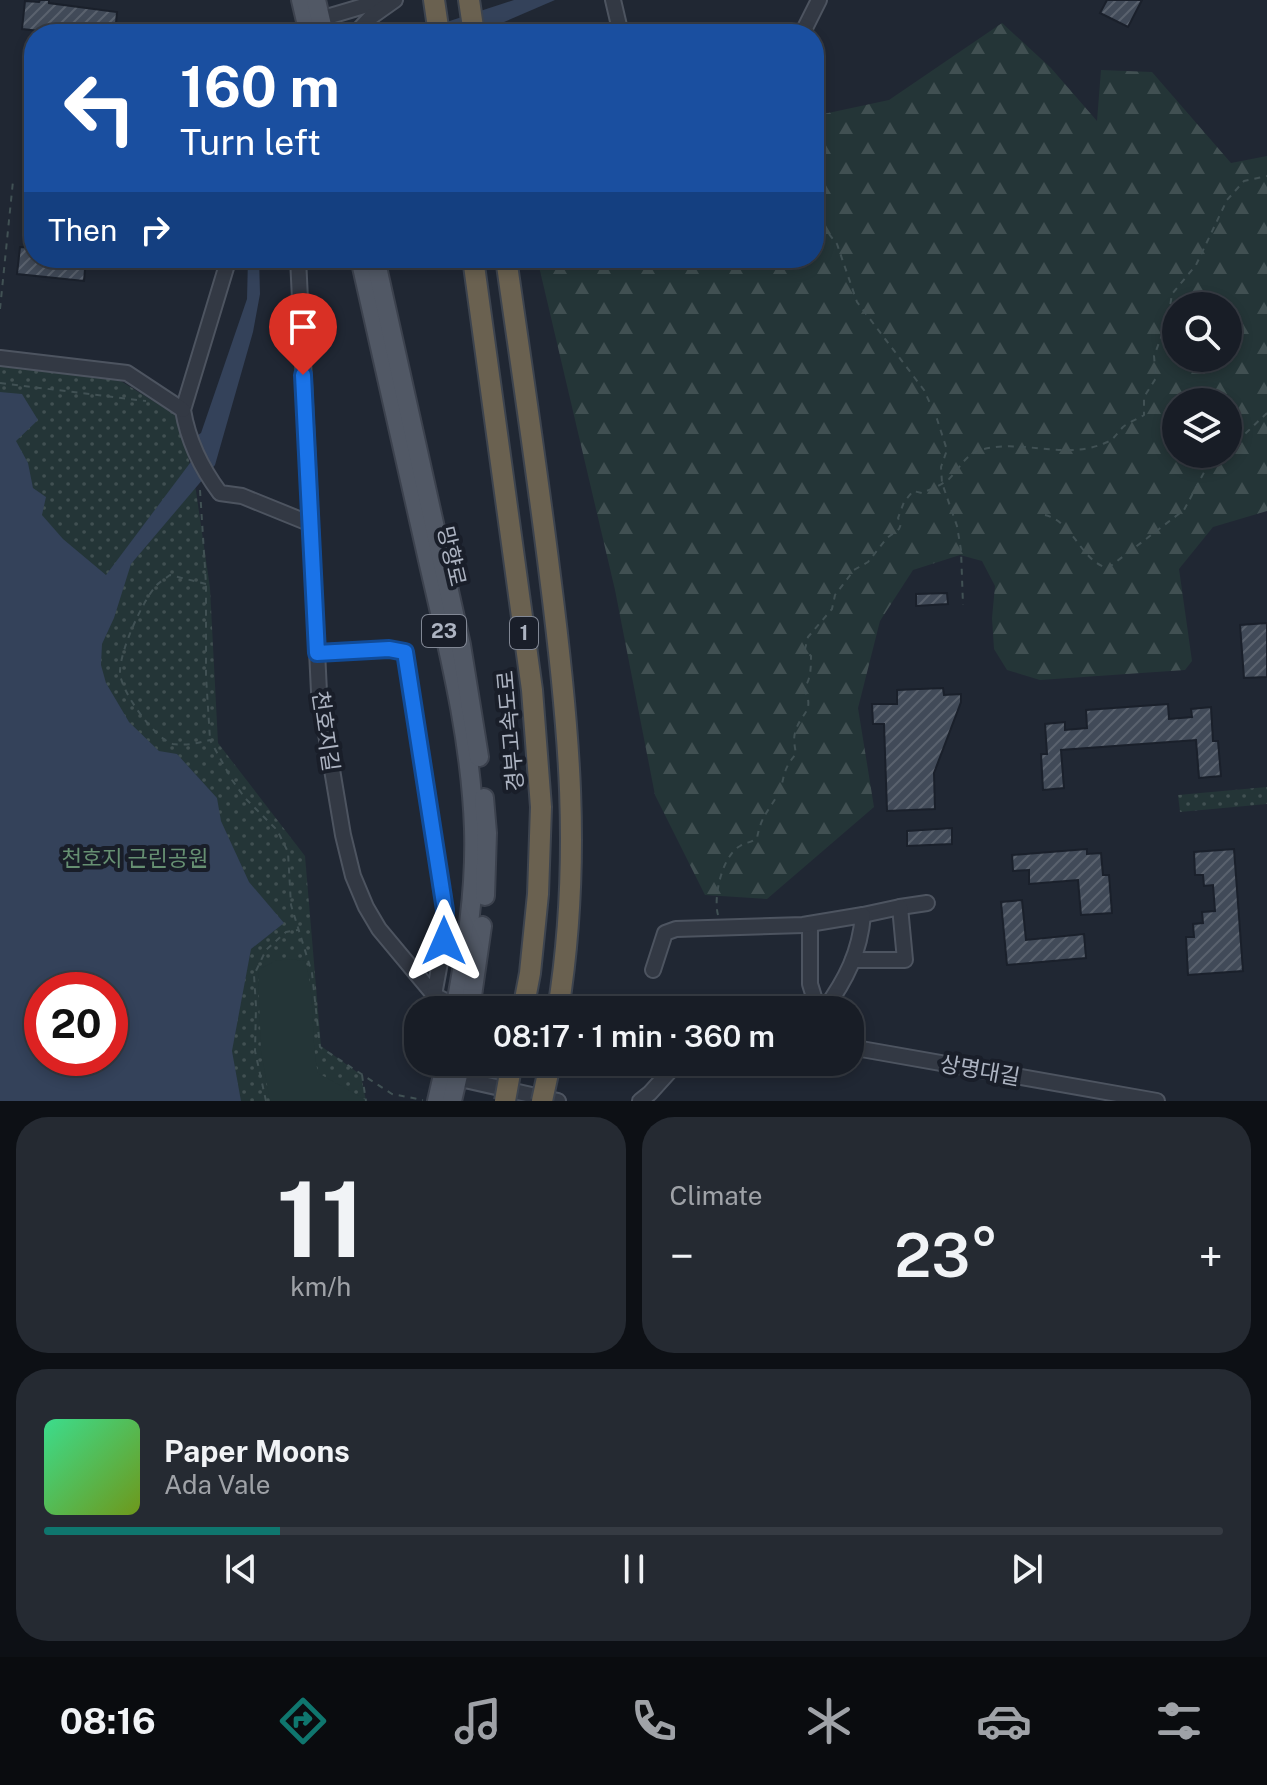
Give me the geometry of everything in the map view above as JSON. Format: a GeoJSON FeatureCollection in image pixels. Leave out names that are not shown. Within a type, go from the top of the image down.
{"type":"FeatureCollection","features":[{"type":"Feature","properties":{"kind":"highway"},"geometry":{"type":"LineString","coordinates":[[434,0],[438,24]]}},
{"type":"Feature","properties":{"kind":"highway"},"geometry":{"type":"LineString","coordinates":[[469,0],[473,24]]}},
{"type":"Feature","properties":{"kind":"highway","name":"경부고속도로"},"geometry":{"type":"LineString","coordinates":[[474,268],[532,690],[541,807],[538,894],[526,996]]}},
{"type":"Feature","properties":{"kind":"highway","name":"1"},"geometry":{"type":"LineString","coordinates":[[507,268],[559,648],[572,787],[572,883],[560,996]]}},
{"type":"Feature","properties":{"kind":"highway"},"geometry":{"type":"LineString","coordinates":[[505,1101],[509,1076]]}},
{"type":"Feature","properties":{"kind":"highway"},"geometry":{"type":"LineString","coordinates":[[542,1101],[547,1076]]}},
{"type":"Feature","properties":{"kind":"main road"},"geometry":{"type":"LineString","coordinates":[[301,0],[313,24]]}},
{"type":"Feature","properties":{"kind":"main road"},"geometry":{"type":"LineString","coordinates":[[315,24],[316,0]]}},
{"type":"Feature","properties":{"kind":"main road","name":"망향로"},"geometry":{"type":"LineString","coordinates":[[362,268],[449,652],[467,756],[474,828],[474,887],[464,996]]}},
{"type":"Feature","properties":{"kind":"main road","name":"망향로"},"geometry":{"type":"LineString","coordinates":[[377,268],[461,645],[475,725],[487,833],[486,890],[465,996]]}},
{"type":"Feature","properties":{"kind":"main road"},"geometry":{"type":"LineString","coordinates":[[437,1101],[449,1076]]}},
{"type":"Feature","properties":{"kind":"main road"},"geometry":{"type":"LineString","coordinates":[[452,1076],[452,1101]]}},
{"type":"Feature","properties":{"kind":"street"},"geometry":{"type":"LineString","coordinates":[[322,24],[382,0]]}},
{"type":"Feature","properties":{"kind":"street"},"geometry":{"type":"LineString","coordinates":[[364,24],[395,0]]}},
{"type":"Feature","properties":{"kind":"street"},"geometry":{"type":"LineString","coordinates":[[613,0],[619,24]]}},
{"type":"Feature","properties":{"kind":"street"},"geometry":{"type":"LineString","coordinates":[[807,24],[819,0]]}},
{"type":"Feature","properties":{"kind":"street"},"geometry":{"type":"LineString","coordinates":[[226,268],[183,410],[203,481],[220,493],[242,496],[311,524]]}},
{"type":"Feature","properties":{"kind":"street","name":"천호지길"},"geometry":{"type":"LineString","coordinates":[[298,268],[319,692],[329,754],[353,876],[366,907],[379,929],[434,995]]}},
{"type":"Feature","properties":{"kind":"street"},"geometry":{"type":"LineString","coordinates":[[0,358],[127,373],[183,410]]}},
{"type":"Feature","properties":{"kind":"street"},"geometry":{"type":"LineString","coordinates":[[317,653],[389,649],[405,652],[445,910],[444,941],[434,995]]}},
{"type":"Feature","properties":{"kind":"street"},"geometry":{"type":"LineString","coordinates":[[653,970],[665,933],[676,929],[810,924],[927,903]]}},
{"type":"Feature","properties":{"kind":"street"},"geometry":{"type":"LineString","coordinates":[[853,960],[905,960],[900,907]]}},
{"type":"Feature","properties":{"kind":"street"},"geometry":{"type":"LineString","coordinates":[[833,996],[845,982],[861,939],[863,915]]}},
{"type":"Feature","properties":{"kind":"street"},"geometry":{"type":"LineString","coordinates":[[810,924],[810,984],[815,996]]}},
{"type":"Feature","properties":{"kind":"street","name":"상명대길"},"geometry":{"type":"LineString","coordinates":[[864,1049],[977,1068],[1088,1096],[1157,1101]]}},
{"type":"Feature","properties":{"kind":"street"},"geometry":{"type":"LineString","coordinates":[[475,1076],[558,1101]]}},
{"type":"Feature","properties":{"kind":"street"},"geometry":{"type":"LineString","coordinates":[[640,1101],[665,1076]]}},
{"type":"Feature","properties":{"kind":"path"},"geometry":{"type":"LineString","coordinates":[[723,928],[717,910],[716,887],[727,860],[738,846],[757,838],[763,815],[779,795],[783,772],[796,754],[794,736],[810,701],[804,688],[808,683],[811,656],[805,649],[805,642],[832,609],[835,595],[854,570],[868,562],[887,538],[899,529],[901,524],[898,518],[909,494],[913,491],[922,493],[949,479],[961,462],[976,451],[1024,445],[1042,452],[1053,449],[1061,452],[1084,450],[1113,439],[1124,426],[1144,415],[1144,397],[1156,378],[1154,356],[1168,319],[1172,294],[1196,265],[1227,200],[1244,181],[1267,176]]}},
{"type":"Feature","properties":{"kind":"path"},"geometry":{"type":"LineString","coordinates":[[0,309],[13,181]]}},
{"type":"Feature","properties":{"kind":"path"},"geometry":{"type":"LineString","coordinates":[[824,228],[837,244],[857,302],[924,390],[947,450],[941,467],[942,483],[957,526],[963,605]]}},
{"type":"Feature","properties":{"kind":"path"},"geometry":{"type":"LineString","coordinates":[[0,383],[149,402]]}},
{"type":"Feature","properties":{"kind":"path"},"geometry":{"type":"LineString","coordinates":[[1242,437],[1267,413]]}},
{"type":"Feature","properties":{"kind":"path"},"geometry":{"type":"LineString","coordinates":[[1045,515],[1056,519],[1094,560],[1108,568],[1184,510],[1206,468]]}},
{"type":"Feature","properties":{"kind":"path"},"geometry":{"type":"LineString","coordinates":[[203,481],[210,740],[232,780],[277,830],[288,852],[291,905],[312,973],[320,1047],[392,1094],[424,1100]]}},
{"type":"Feature","properties":{"kind":"path"},"geometry":{"type":"LineString","coordinates":[[206,584],[170,575],[157,585],[126,645],[119,675],[132,701],[156,735],[180,744],[210,740]]}},
{"type":"Feature","properties":{"kind":"path"},"geometry":{"type":"LineString","coordinates":[[266,1101],[255,1051],[254,975],[266,950],[286,932],[299,930]]}},
{"type":"Feature","properties":{"kind":"path"},"geometry":{"type":"LineString","coordinates":[[362,1075],[366,1101]]}},
{"type":"Feature","properties":{"kind":"green space"},"geometry":{"type":"Polygon","coordinates":[[[1002,23],[1051,68],[1097,121],[1101,70],[1152,72],[1231,163],[1267,156],[1267,511],[1213,527],[1179,569],[1192,661],[1185,670],[1040,680],[1007,670],[994,649],[992,618],[995,586],[982,561],[960,555],[913,570],[880,621],[858,708],[874,807],[767,899],[705,895],[655,795],[615,590],[539,268],[824,268],[824,114],[889,100],[1002,23]]]}},
{"type":"Feature","properties":{"kind":"green space","name":"천호지 근린공원"},"geometry":{"type":"Polygon","coordinates":[[[0,366],[111,375],[179,417],[196,491],[210,588],[218,743],[305,856],[321,1046],[361,1075],[366,1101],[0,1101],[0,366]]]}},
{"type":"Feature","properties":{"kind":"green space"},"geometry":{"type":"Polygon","coordinates":[[[1267,787],[1267,804],[1180,812],[1178,795],[1267,787]]]}},
{"type":"Feature","properties":{"kind":"green space"},"geometry":{"type":"Polygon","coordinates":[[[275,961],[305,961],[311,988],[318,1073],[368,1101],[270,1101],[261,1051],[258,970],[275,961]]]}},
{"type":"Feature","properties":{"kind":"water"},"geometry":{"type":"Polygon","coordinates":[[[514,0],[555,0],[499,24],[441,24],[514,0]]]}},
{"type":"Feature","properties":{"kind":"water"},"geometry":{"type":"Polygon","coordinates":[[[248,268],[259,268],[260,294],[253,332],[215,465],[131,564],[114,618],[102,644],[101,665],[106,683],[129,722],[159,751],[177,754],[217,798],[221,821],[249,882],[284,923],[251,949],[232,1051],[241,1101],[0,1101],[0,392],[22,394],[38,420],[16,441],[28,463],[33,488],[46,497],[42,515],[63,539],[106,575],[193,459],[187,442],[201,433],[247,299],[248,268]]]}},
{"type":"Feature","properties":{"kind":"building"},"geometry":{"type":"Polygon","coordinates":[[[49,0],[49,3],[117,12],[116,24],[24,24],[22,29],[25,1],[49,0]]]}},
{"type":"Feature","properties":{"kind":"building"},"geometry":{"type":"Polygon","coordinates":[[[1107,0],[1142,0],[1128,27],[1100,13],[1107,0]]]}},
{"type":"Feature","properties":{"kind":"building"},"geometry":{"type":"Polygon","coordinates":[[[20,247],[24,247],[24,268],[85,268],[84,281],[17,274],[20,247]]]}},
{"type":"Feature","properties":{"kind":"building"},"geometry":{"type":"Polygon","coordinates":[[[947,593],[948,604],[916,606],[916,594],[947,593]]]}},
{"type":"Feature","properties":{"kind":"building"},"geometry":{"type":"Polygon","coordinates":[[[1267,623],[1267,677],[1244,678],[1240,625],[1267,623]]]}},
{"type":"Feature","properties":{"kind":"building"},"geometry":{"type":"Polygon","coordinates":[[[943,688],[944,695],[961,694],[961,702],[934,773],[935,809],[887,811],[884,724],[873,724],[872,704],[897,704],[897,690],[943,688]]]}},
{"type":"Feature","properties":{"kind":"building"},"geometry":{"type":"Polygon","coordinates":[[[1168,704],[1169,719],[1192,717],[1191,709],[1211,707],[1213,741],[1218,741],[1221,776],[1199,778],[1196,740],[1061,750],[1064,788],[1043,790],[1041,754],[1047,754],[1045,724],[1065,722],[1065,730],[1087,728],[1086,710],[1168,704]]]}},
{"type":"Feature","properties":{"kind":"building"},"geometry":{"type":"Polygon","coordinates":[[[952,828],[952,844],[907,846],[907,831],[952,828]]]}},
{"type":"Feature","properties":{"kind":"building"},"geometry":{"type":"Polygon","coordinates":[[[1087,849],[1087,854],[1101,853],[1103,875],[1109,875],[1112,913],[1081,915],[1078,880],[1029,884],[1029,870],[1013,871],[1012,855],[1087,849]]]}},
{"type":"Feature","properties":{"kind":"building"},"geometry":{"type":"Polygon","coordinates":[[[1234,849],[1243,971],[1188,975],[1186,937],[1194,937],[1193,924],[1203,923],[1202,912],[1215,911],[1213,885],[1204,886],[1203,875],[1195,875],[1194,852],[1234,849]]]}},
{"type":"Feature","properties":{"kind":"building"},"geometry":{"type":"Polygon","coordinates":[[[1022,900],[1026,940],[1084,934],[1086,958],[1007,965],[1001,902],[1022,900]]]}},
{"type":"Feature","properties":{"kind":"route"},"geometry":{"type":"LineString","coordinates":[[303,375],[317,653],[389,649],[405,652],[445,910],[444,941]]}}]}
